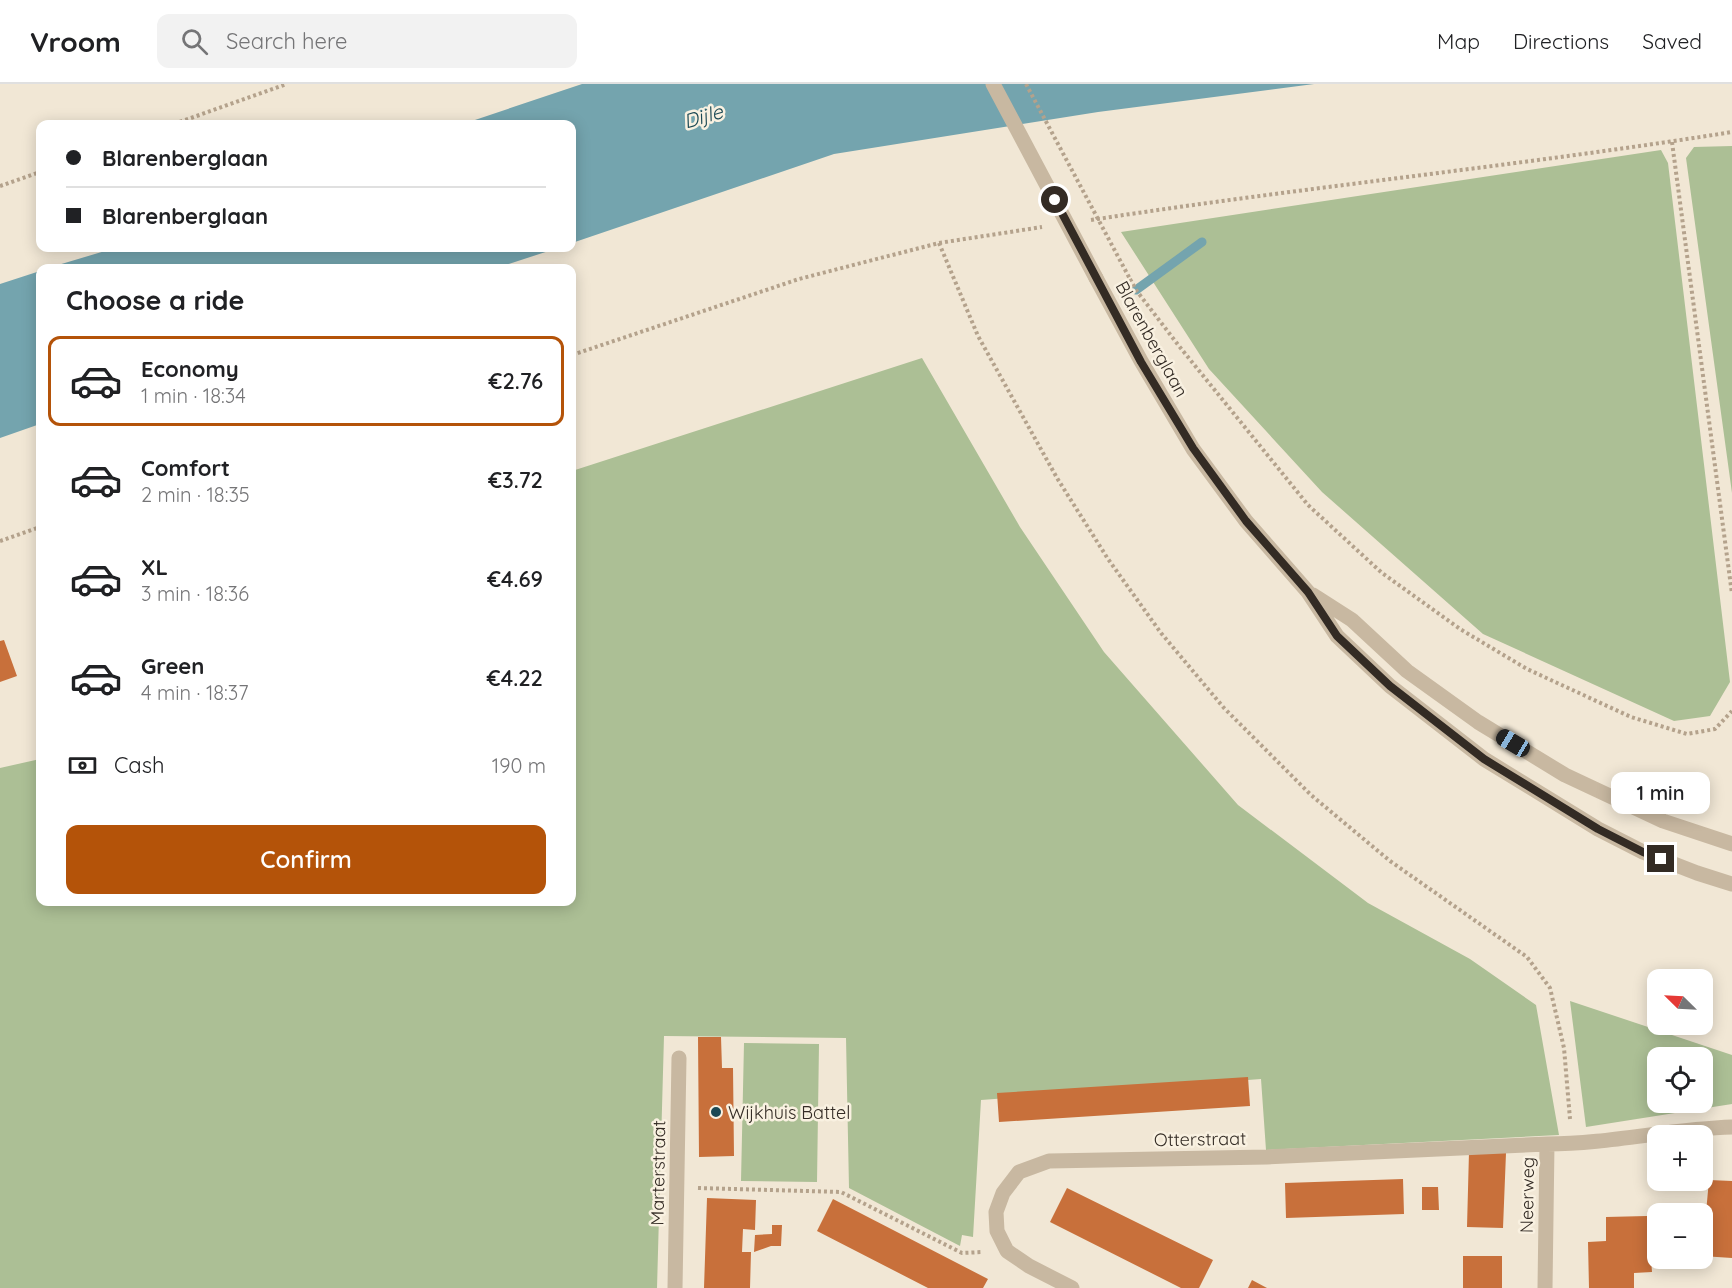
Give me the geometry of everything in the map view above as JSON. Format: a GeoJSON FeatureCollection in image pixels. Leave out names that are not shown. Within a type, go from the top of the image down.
{"type":"FeatureCollection","features":[{"type":"Feature","properties":{"kind":"street","name":"Blarenberglaan"},"geometry":{"type":"LineString","coordinates":[[993,84],[1141,362],[1193,448],[1246,521],[1308,592],[1337,636],[1390,686],[1484,759],[1598,829],[1643,852],[1732,884]]}},
{"type":"Feature","properties":{"kind":"street","name":"Blarenberglaan"},"geometry":{"type":"LineString","coordinates":[[1308,592],[1352,620],[1407,671],[1469,715],[1565,775],[1663,821],[1732,844]]}},
{"type":"Feature","properties":{"kind":"street","name":"Marterstraat"},"geometry":{"type":"LineString","coordinates":[[675,1288],[679,1058]]}},
{"type":"Feature","properties":{"kind":"street","name":"Neerweg"},"geometry":{"type":"LineString","coordinates":[[1545,1288],[1547,1144],[1570,1144],[1732,1127]]}},
{"type":"Feature","properties":{"kind":"street","name":"Otterstraat"},"geometry":{"type":"LineString","coordinates":[[1007,1251],[996,1231],[996,1212],[1003,1193],[1019,1172],[1049,1161],[1267,1157],[1547,1144]]}},
{"type":"Feature","properties":{"kind":"street"},"geometry":{"type":"LineString","coordinates":[[1007,1251],[1029,1266],[1072,1288]]}},
{"type":"Feature","properties":{"kind":"path"},"geometry":{"type":"LineString","coordinates":[[185,120],[287,84]]}},
{"type":"Feature","properties":{"kind":"path"},"geometry":{"type":"LineString","coordinates":[[1026,84],[1136,290],[1308,505],[1382,573],[1460,629],[1527,669],[1631,717],[1686,734],[1715,729],[1732,711]]}},
{"type":"Feature","properties":{"kind":"path"},"geometry":{"type":"LineString","coordinates":[[1090,220],[1200,203],[1514,164],[1732,132]]}},
{"type":"Feature","properties":{"kind":"path"},"geometry":{"type":"LineString","coordinates":[[1672,142],[1732,594]]}},
{"type":"Feature","properties":{"kind":"path"},"geometry":{"type":"LineString","coordinates":[[0,186],[36,173]]}},
{"type":"Feature","properties":{"kind":"path"},"geometry":{"type":"LineString","coordinates":[[576,354],[800,279],[939,243],[1044,227]]}},
{"type":"Feature","properties":{"kind":"path"},"geometry":{"type":"LineString","coordinates":[[939,243],[978,336],[1057,478],[1108,559],[1161,633],[1224,708],[1311,795],[1390,861],[1527,957],[1550,988],[1564,1048],[1570,1144]]}},
{"type":"Feature","properties":{"kind":"path"},"geometry":{"type":"LineString","coordinates":[[0,541],[36,528]]}},
{"type":"Feature","properties":{"kind":"path"},"geometry":{"type":"LineString","coordinates":[[677,1188],[842,1192],[962,1253],[1007,1251]]}},
{"type":"Feature","properties":{"kind":"green space"},"geometry":{"type":"Polygon","coordinates":[[[1732,146],[1732,493],[1686,158],[1694,147],[1732,146]]]}},
{"type":"Feature","properties":{"kind":"green space"},"geometry":{"type":"Polygon","coordinates":[[[1661,150],[1668,163],[1730,682],[1710,716],[1674,721],[1483,634],[1322,492],[1209,369],[1121,232],[1661,150]]]}},
{"type":"Feature","properties":{"kind":"green space"},"geometry":{"type":"Polygon","coordinates":[[[922,358],[1020,527],[1104,652],[1238,805],[1368,903],[1470,959],[1536,1005],[1559,1135],[1266,1150],[1261,1079],[981,1100],[973,1237],[962,1235],[960,1246],[849,1188],[846,1038],[664,1036],[657,1288],[0,1288],[0,768],[36,760],[36,906],[576,906],[576,470],[922,358]]]}},
{"type":"Feature","properties":{"kind":"green space"},"geometry":{"type":"Polygon","coordinates":[[[1570,1001],[1647,1027],[1647,1035],[1672,1035],[1708,1047],[1647,1047],[1647,1113],[1675,1113],[1586,1127],[1570,1001]]]}},
{"type":"Feature","properties":{"kind":"green space"},"geometry":{"type":"Polygon","coordinates":[[[744,1043],[819,1044],[817,1182],[741,1181],[744,1043]]]}},
{"type":"Feature","properties":{"kind":"green space"},"geometry":{"type":"Polygon","coordinates":[[[1713,1049],[1732,1055],[1732,1104],[1713,1107],[1713,1049]]]}},
{"type":"Feature","properties":{"kind":"water","name":"Dijle"},"geometry":{"type":"Polygon","coordinates":[[[582,84],[1314,84],[1098,112],[834,154],[576,242],[576,120],[475,120],[582,84]]]}},
{"type":"Feature","properties":{"kind":"water"},"geometry":{"type":"Polygon","coordinates":[[[102,252],[546,252],[508,264],[61,264],[102,252]]]}},
{"type":"Feature","properties":{"kind":"water"},"geometry":{"type":"Polygon","coordinates":[[[36,272],[36,425],[0,438],[0,284],[36,272]]]}},
{"type":"Feature","properties":{"kind":"building"},"geometry":{"type":"Polygon","coordinates":[[[4,640],[17,676],[0,682],[0,641],[4,640]]]}},
{"type":"Feature","properties":{"kind":"building","name":"Wijkhuis Battel"},"geometry":{"type":"Polygon","coordinates":[[[698,1037],[721,1037],[722,1068],[733,1068],[734,1156],[699,1157],[698,1037]]]}},
{"type":"Feature","properties":{"kind":"building"},"geometry":{"type":"Polygon","coordinates":[[[1248,1077],[1250,1106],[999,1122],[997,1093],[1248,1077]]]}},
{"type":"Feature","properties":{"kind":"building"},"geometry":{"type":"Polygon","coordinates":[[[1469,1152],[1506,1153],[1503,1228],[1467,1227],[1469,1152]]]}},
{"type":"Feature","properties":{"kind":"building"},"geometry":{"type":"Polygon","coordinates":[[[1403,1179],[1404,1214],[1286,1218],[1285,1183],[1403,1179]]]}},
{"type":"Feature","properties":{"kind":"building"},"geometry":{"type":"Polygon","coordinates":[[[1713,1180],[1732,1181],[1732,1258],[1713,1257],[1713,1203],[1707,1203],[1708,1191],[1713,1191],[1713,1180]]]}},
{"type":"Feature","properties":{"kind":"building"},"geometry":{"type":"Polygon","coordinates":[[[1422,1187],[1438,1187],[1439,1210],[1422,1210],[1422,1187]]]}},
{"type":"Feature","properties":{"kind":"building"},"geometry":{"type":"Polygon","coordinates":[[[1067,1188],[1213,1260],[1199,1288],[1181,1288],[1050,1222],[1067,1188]]]}},
{"type":"Feature","properties":{"kind":"building"},"geometry":{"type":"Polygon","coordinates":[[[707,1198],[756,1200],[755,1230],[743,1229],[742,1252],[751,1252],[750,1288],[704,1288],[707,1198]]]}},
{"type":"Feature","properties":{"kind":"building"},"geometry":{"type":"Polygon","coordinates":[[[833,1199],[988,1279],[983,1288],[928,1288],[817,1231],[833,1199]]]}},
{"type":"Feature","properties":{"kind":"building"},"geometry":{"type":"Polygon","coordinates":[[[1647,1216],[1647,1269],[1652,1269],[1652,1272],[1634,1273],[1634,1288],[1589,1288],[1588,1242],[1606,1241],[1606,1217],[1647,1216]]]}},
{"type":"Feature","properties":{"kind":"building"},"geometry":{"type":"Polygon","coordinates":[[[772,1225],[782,1225],[781,1246],[771,1246],[754,1252],[755,1235],[772,1234],[772,1225]]]}},
{"type":"Feature","properties":{"kind":"building"},"geometry":{"type":"Polygon","coordinates":[[[1463,1256],[1502,1256],[1502,1288],[1463,1288],[1463,1256]]]}},
{"type":"Feature","properties":{"kind":"building"},"geometry":{"type":"Polygon","coordinates":[[[1252,1280],[1267,1288],[1248,1288],[1252,1280]]]}},
{"type":"Feature","properties":{"kind":"waterway"},"geometry":{"type":"LineString","coordinates":[[1136,290],[1202,242]]}},
{"type":"Feature","properties":{"kind":"place","name":"Wijkhuis Battel"},"geometry":{"type":"Point","coordinates":[716,1112]}},
{"type":"Feature","properties":{"kind":"route"},"geometry":{"type":"LineString","coordinates":[[1055,200],[1141,362],[1193,448],[1246,521],[1308,592],[1337,636],[1390,686],[1484,759],[1598,829],[1661,859]]}}]}
